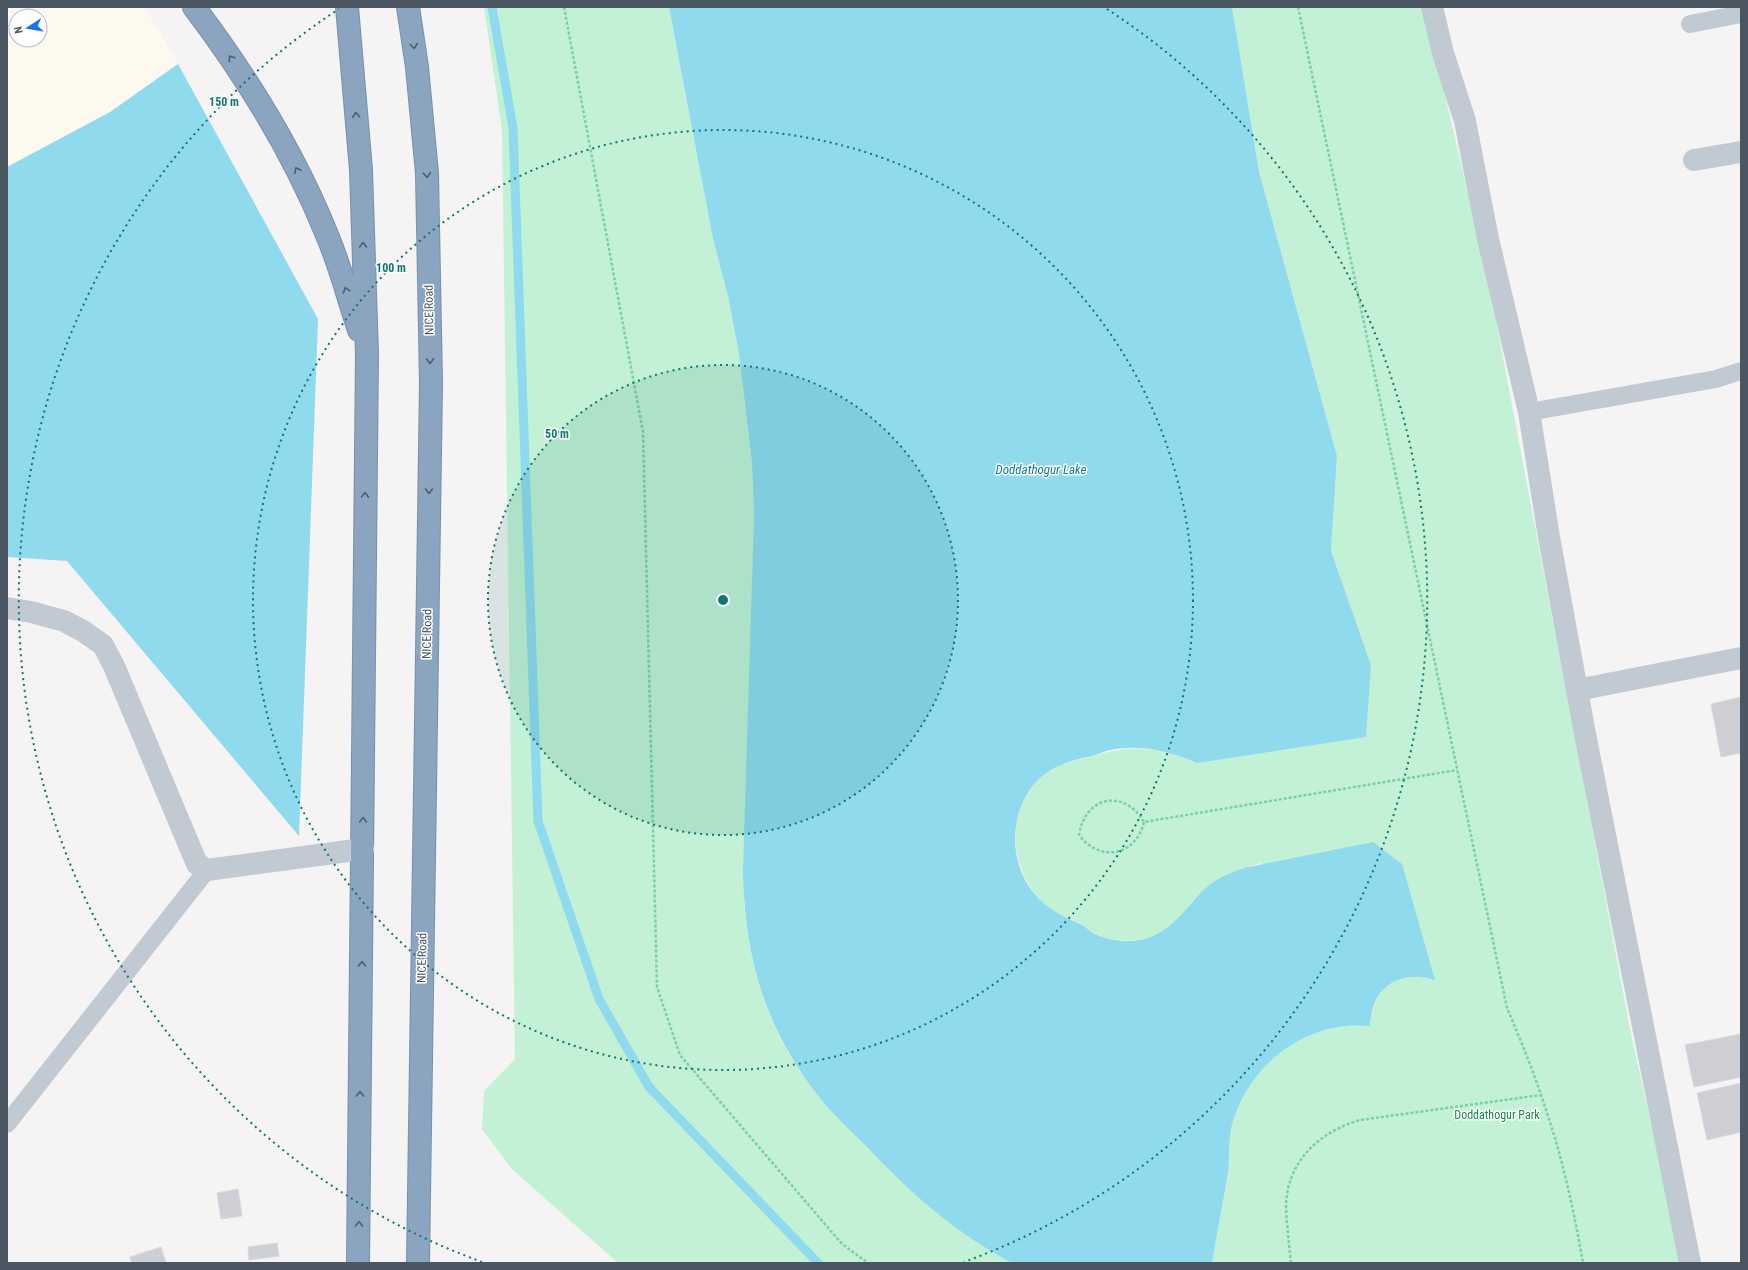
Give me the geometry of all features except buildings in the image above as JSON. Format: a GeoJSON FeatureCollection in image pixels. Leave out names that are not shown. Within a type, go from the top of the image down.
{"type":"FeatureCollection","features":[{"type":"Feature","properties":{"kind":"highway"},"geometry":{"type":"LineString","coordinates":[[194,7],[221,43],[259,100],[292,161],[327,235],[366,354]]}},
{"type":"Feature","properties":{"kind":"highway"},"geometry":{"type":"LineString","coordinates":[[347,7],[361,170],[366,354],[363,849],[358,1263]]}},
{"type":"Feature","properties":{"kind":"highway","name":"NICE Road"},"geometry":{"type":"LineString","coordinates":[[408,7],[417,67],[427,173],[431,383],[418,1263]]}},
{"type":"Feature","properties":{"kind":"street"},"geometry":{"type":"LineString","coordinates":[[1432,7],[1443,53],[1466,121],[1488,239],[1530,412],[1549,537],[1577,690],[1690,1263]]}},
{"type":"Feature","properties":{"kind":"street"},"geometry":{"type":"LineString","coordinates":[[1694,160],[1741,152]]}},
{"type":"Feature","properties":{"kind":"street"},"geometry":{"type":"LineString","coordinates":[[7,608],[30,612],[64,621],[83,631],[103,645],[114,666],[197,864],[207,870],[363,849]]}},
{"type":"Feature","properties":{"kind":"street"},"geometry":{"type":"LineString","coordinates":[[1577,690],[1741,658]]}},
{"type":"Feature","properties":{"kind":"lane"},"geometry":{"type":"LineString","coordinates":[[1690,24],[1741,14]]}},
{"type":"Feature","properties":{"kind":"lane"},"geometry":{"type":"LineString","coordinates":[[1530,412],[1716,379],[1741,370]]}},
{"type":"Feature","properties":{"kind":"lane"},"geometry":{"type":"LineString","coordinates":[[7,1124],[207,870]]}},
{"type":"Feature","properties":{"kind":"path"},"geometry":{"type":"LineString","coordinates":[[564,7],[643,432],[657,987],[680,1055],[842,1244],[868,1263]]}},
{"type":"Feature","properties":{"kind":"path"},"geometry":{"type":"LineString","coordinates":[[1298,7],[1507,1008],[1541,1095],[1562,1162],[1583,1263]]}},
{"type":"Feature","properties":{"kind":"path"},"geometry":{"type":"LineString","coordinates":[[1144,822],[1457,770]]}},
{"type":"Feature","properties":{"kind":"path"},"geometry":{"type":"LineString","coordinates":[[1110,800],[1121,801],[1131,806],[1139,813],[1144,822],[1142,831],[1137,839],[1130,846],[1117,852],[1102,852],[1093,849],[1085,843],[1079,835],[1084,815],[1100,803],[1110,800]]}},
{"type":"Feature","properties":{"kind":"path"},"geometry":{"type":"LineString","coordinates":[[1291,1263],[1286,1207],[1288,1190],[1293,1174],[1301,1159],[1311,1146],[1326,1134],[1342,1125],[1360,1120],[1541,1095]]}},
{"type":"Feature","properties":{"kind":"shaded area"},"geometry":{"type":"Polygon","coordinates":[[[7,7],[144,7],[178,64],[110,112],[7,167],[7,7]]]}},
{"type":"Feature","properties":{"kind":"green space"},"geometry":{"type":"Polygon","coordinates":[[[484,7],[669,7],[713,239],[728,296],[739,354],[752,463],[754,515],[744,905],[749,940],[757,974],[768,1008],[782,1041],[807,1081],[828,1105],[877,1158],[931,1208],[970,1237],[1012,1263],[618,1263],[512,1169],[482,1129],[484,1091],[515,1059],[502,130],[484,7]]]}},
{"type":"Feature","properties":{"kind":"green space","name":"Doddathogur Park"},"geometry":{"type":"Polygon","coordinates":[[[1232,7],[1424,7],[1487,273],[1631,1034],[1682,1263],[1212,1263],[1228,1173],[1232,1125],[1248,1088],[1260,1072],[1289,1046],[1307,1037],[1326,1030],[1346,1026],[1370,1026],[1371,1017],[1377,999],[1388,986],[1395,981],[1403,977],[1413,976],[1435,979],[1261,863],[1242,869],[1216,882],[1193,901],[1182,916],[1163,932],[1145,939],[1133,941],[1121,941],[1099,935],[1079,923],[1051,910],[1031,889],[1023,873],[1017,855],[1017,820],[1022,803],[1032,787],[1051,770],[1072,761],[1132,748],[1156,750],[1197,763],[1371,665],[1331,551],[1337,456],[1259,172],[1232,7]]]}},
{"type":"Feature","properties":{"kind":"water","name":"Doddathogur Lake"},"geometry":{"type":"Polygon","coordinates":[[[669,7],[1232,7],[1259,172],[1337,456],[1331,551],[1371,665],[1366,737],[1197,763],[1176,755],[1155,750],[1144,748],[1121,748],[1065,763],[1045,774],[1034,785],[1025,798],[1019,812],[1016,828],[1015,843],[1017,859],[1022,874],[1030,888],[1046,905],[1082,925],[1093,933],[1110,939],[1128,941],[1151,937],[1161,932],[1177,919],[1207,887],[1220,878],[1234,872],[1244,868],[1373,842],[1402,864],[1435,980],[1422,977],[1399,979],[1382,991],[1372,1012],[1370,1026],[1346,1026],[1326,1030],[1307,1037],[1289,1046],[1260,1072],[1248,1088],[1232,1125],[1228,1173],[1212,1263],[1012,1263],[992,1252],[935,1212],[900,1181],[841,1121],[816,1093],[798,1068],[770,1015],[760,988],[753,959],[744,901],[743,870],[754,515],[752,463],[739,354],[728,296],[713,239],[669,7]]]}},
{"type":"Feature","properties":{"kind":"water"},"geometry":{"type":"Polygon","coordinates":[[[178,64],[318,319],[299,836],[67,561],[7,557],[7,167],[110,112],[178,64]]]}},
{"type":"Feature","properties":{"kind":"waterway"},"geometry":{"type":"LineString","coordinates":[[492,7],[513,128],[538,821],[599,999],[649,1087],[818,1263]]}}]}
